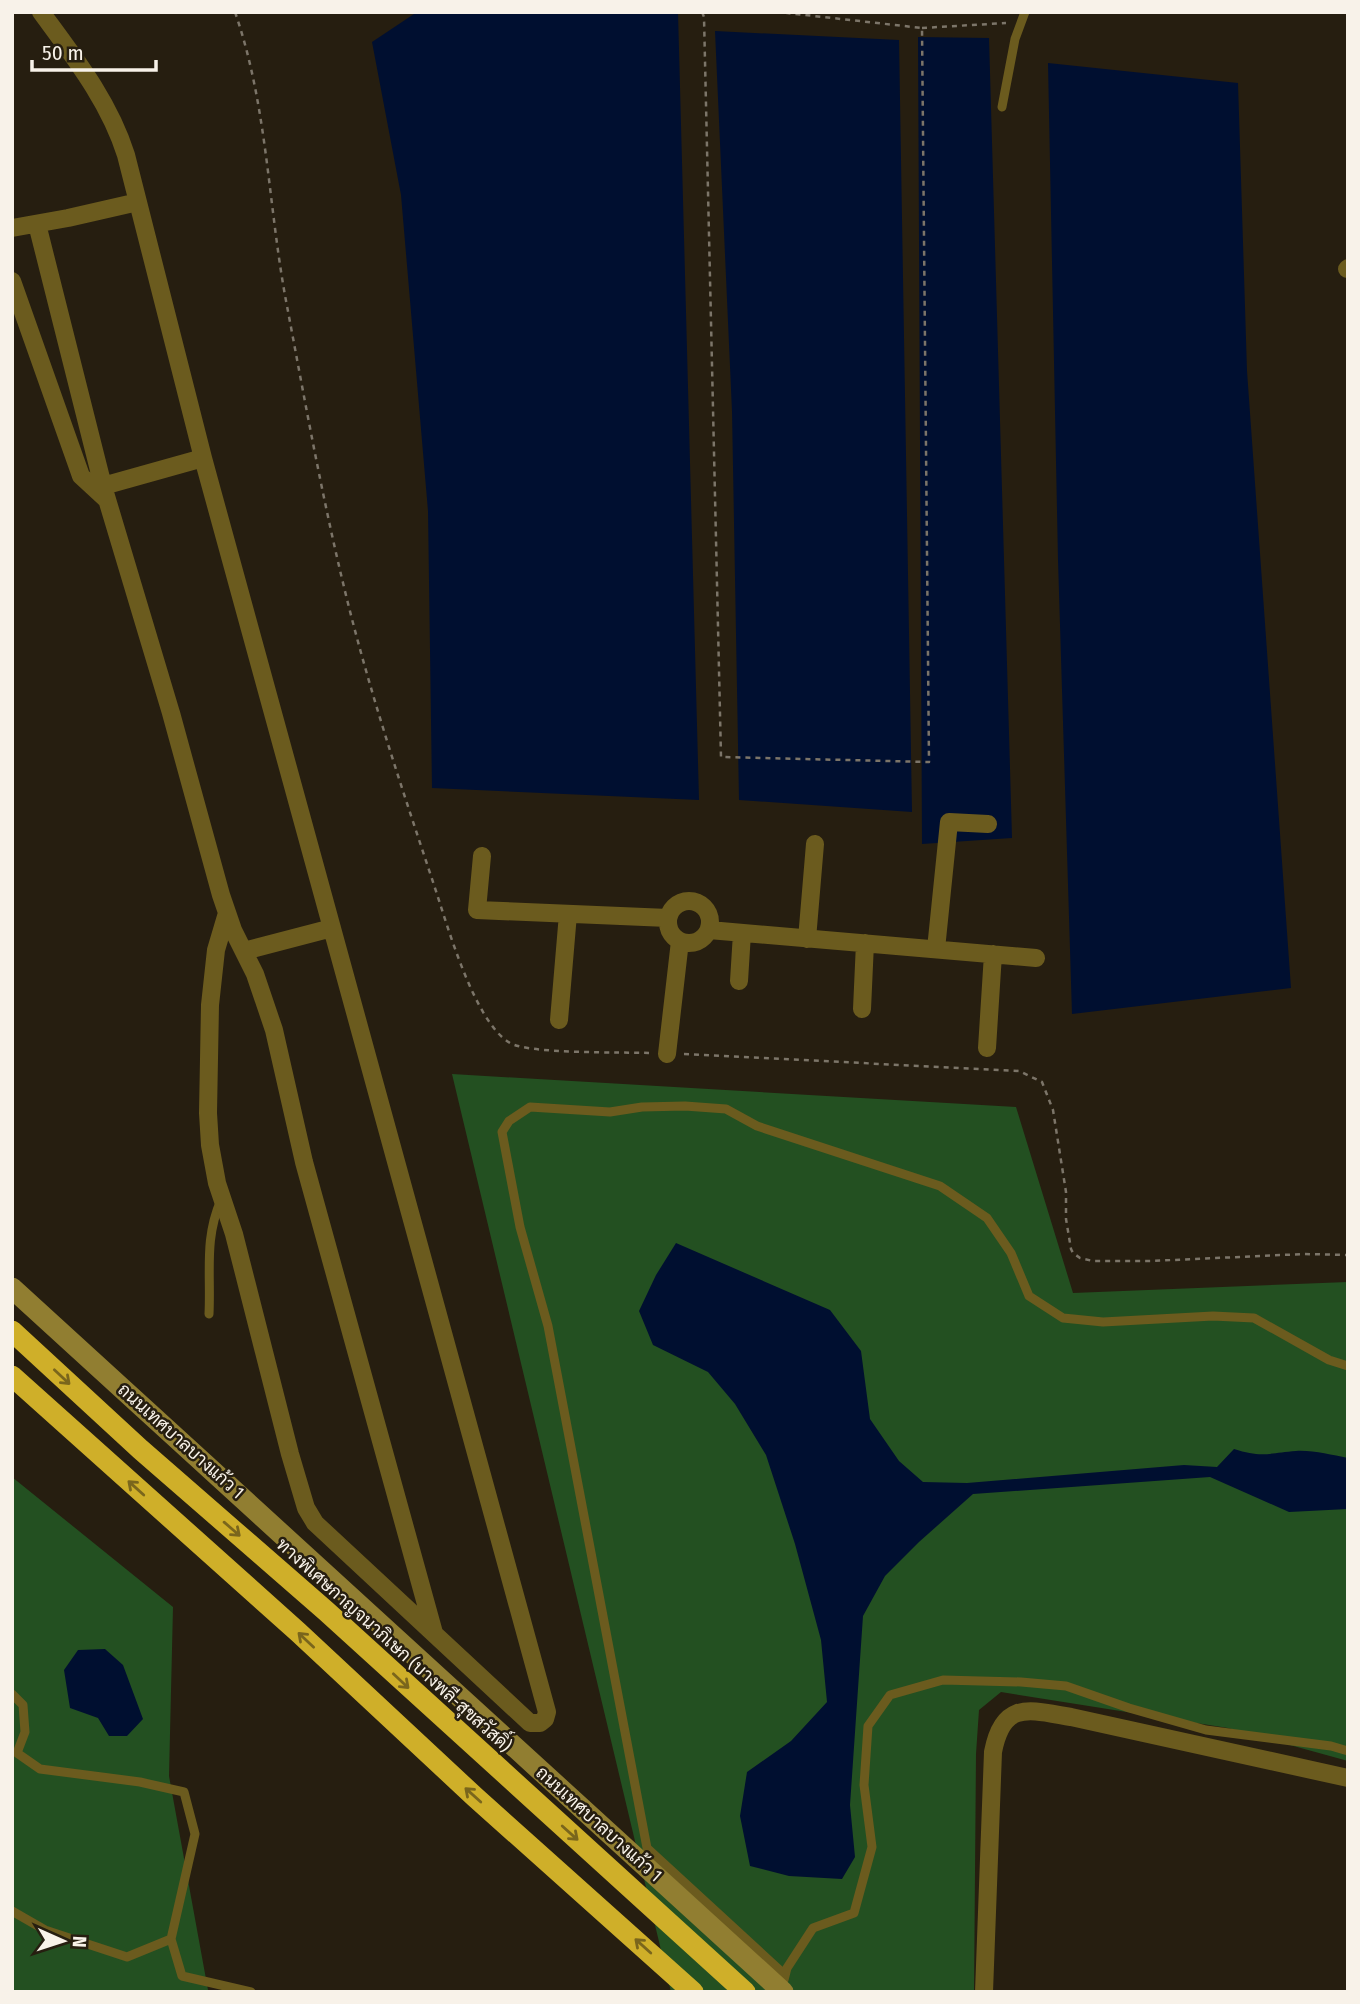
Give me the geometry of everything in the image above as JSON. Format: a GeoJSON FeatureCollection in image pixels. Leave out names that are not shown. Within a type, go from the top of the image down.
{"type":"FeatureCollection","features":[{"type":"Feature","properties":{"kind":"highway","name":"ทางพิเศษกาญจนาภิเษก (บางพลี-สุขสวัสดิ์)"},"geometry":{"type":"LineString","coordinates":[[12,1331],[140,1449],[326,1611],[745,1992]]}},
{"type":"Feature","properties":{"kind":"highway"},"geometry":{"type":"LineString","coordinates":[[12,1376],[693,1992]]}},
{"type":"Feature","properties":{"kind":"main road","name":"ถนนเทศบาลบางแก้ว 1"},"geometry":{"type":"LineString","coordinates":[[12,1288],[783,1987]]}},
{"type":"Feature","properties":{"kind":"street"},"geometry":{"type":"LineString","coordinates":[[41,12],[111,114],[125,155],[203,458],[547,1712],[540,1723],[530,1723],[315,1523],[306,1508],[210,1145],[208,1100],[211,991],[216,950],[227,913]]}},
{"type":"Feature","properties":{"kind":"street"},"geometry":{"type":"LineString","coordinates":[[12,228],[138,202]]}},
{"type":"Feature","properties":{"kind":"street"},"geometry":{"type":"LineString","coordinates":[[37,224],[105,493],[227,913],[255,974],[274,1030],[304,1162],[434,1633]]}},
{"type":"Feature","properties":{"kind":"street"},"geometry":{"type":"LineString","coordinates":[[12,281],[81,477],[105,493]]}},
{"type":"Feature","properties":{"kind":"street"},"geometry":{"type":"LineString","coordinates":[[105,493],[203,458]]}},
{"type":"Feature","properties":{"kind":"street"},"geometry":{"type":"LineString","coordinates":[[936,949],[949,822],[988,824]]}},
{"type":"Feature","properties":{"kind":"street"},"geometry":{"type":"LineString","coordinates":[[807,939],[815,844]]}},
{"type":"Feature","properties":{"kind":"street"},"geometry":{"type":"LineString","coordinates":[[482,856],[477,910],[668,918]]}},
{"type":"Feature","properties":{"kind":"street"},"geometry":{"type":"LineString","coordinates":[[681,901],[696,901],[710,917],[709,930],[705,936],[693,943],[680,941],[670,932],[668,918],[670,911],[681,901]]}},
{"type":"Feature","properties":{"kind":"street"},"geometry":{"type":"LineString","coordinates":[[559,1020],[568,914]]}},
{"type":"Feature","properties":{"kind":"street"},"geometry":{"type":"LineString","coordinates":[[244,951],[332,928]]}},
{"type":"Feature","properties":{"kind":"street"},"geometry":{"type":"LineString","coordinates":[[709,930],[1036,958]]}},
{"type":"Feature","properties":{"kind":"street"},"geometry":{"type":"LineString","coordinates":[[739,981],[742,933]]}},
{"type":"Feature","properties":{"kind":"street"},"geometry":{"type":"LineString","coordinates":[[667,1054],[680,941]]}},
{"type":"Feature","properties":{"kind":"street"},"geometry":{"type":"LineString","coordinates":[[862,1009],[865,943]]}},
{"type":"Feature","properties":{"kind":"street"},"geometry":{"type":"LineString","coordinates":[[988,1048],[993,954]]}},
{"type":"Feature","properties":{"kind":"street"},"geometry":{"type":"LineString","coordinates":[[984,1992],[993,1752],[996,1736],[1013,1714],[1029,1711],[1071,1717],[1348,1778]]}},
{"type":"Feature","properties":{"kind":"lane"},"geometry":{"type":"LineString","coordinates":[[1002,107],[1016,39],[1025,12]]}},
{"type":"Feature","properties":{"kind":"lane"},"geometry":{"type":"LineString","coordinates":[[783,1987],[647,1849],[548,1326],[520,1227],[502,1132],[509,1121],[530,1107],[610,1112],[642,1107],[726,1109],[757,1126],[940,1186],[988,1218],[1012,1253],[1028,1296],[1063,1318],[1103,1322],[1213,1316],[1254,1318],[1329,1360],[1348,1366]]}},
{"type":"Feature","properties":{"kind":"lane"},"geometry":{"type":"LineString","coordinates":[[209,1314],[209,1236],[222,1198]]}},
{"type":"Feature","properties":{"kind":"lane"},"geometry":{"type":"LineString","coordinates":[[783,1987],[787,1969],[813,1928],[854,1913],[872,1847],[864,1785],[868,1726],[890,1695],[943,1680],[1066,1686],[1206,1730],[1331,1746],[1348,1751]]}},
{"type":"Feature","properties":{"kind":"lane"},"geometry":{"type":"LineString","coordinates":[[12,1693],[23,1705],[25,1732],[15,1753],[40,1769],[140,1782],[184,1792],[195,1834],[171,1940],[182,1976],[251,1992]]}},
{"type":"Feature","properties":{"kind":"lane"},"geometry":{"type":"LineString","coordinates":[[12,1911],[45,1930],[127,1957],[171,1940]]}},
{"type":"Feature","properties":{"kind":"path"},"geometry":{"type":"LineString","coordinates":[[235,12],[261,113],[286,301],[353,622],[393,762],[463,974],[491,1025],[509,1043],[541,1049],[1019,1071],[1042,1083],[1053,1110],[1066,1192],[1069,1239],[1073,1253],[1080,1258],[1093,1261],[1151,1261],[1304,1254],[1348,1255]]}},
{"type":"Feature","properties":{"kind":"path"},"geometry":{"type":"LineString","coordinates":[[702,12],[721,757],[929,762],[922,28]]}},
{"type":"Feature","properties":{"kind":"path"},"geometry":{"type":"LineString","coordinates":[[778,12],[922,28],[1021,22]]}},
{"type":"Feature","properties":{"kind":"green space"},"geometry":{"type":"Polygon","coordinates":[[[452,1074],[1016,1107],[1073,1293],[1348,1282],[1348,1761],[1228,1728],[1001,1692],[979,1710],[976,1754],[974,1992],[671,1992],[452,1074]]]}},
{"type":"Feature","properties":{"kind":"green space"},"geometry":{"type":"Polygon","coordinates":[[[12,1477],[173,1607],[169,1776],[208,1990],[220,1992],[12,1992],[12,1477]]]}},
{"type":"Feature","properties":{"kind":"water"},"geometry":{"type":"Polygon","coordinates":[[[417,12],[678,12],[699,800],[432,788],[428,511],[401,195],[372,42],[417,12]]]}},
{"type":"Feature","properties":{"kind":"water"},"geometry":{"type":"Polygon","coordinates":[[[715,31],[899,40],[912,812],[739,800],[732,411],[715,31]]]}},
{"type":"Feature","properties":{"kind":"water"},"geometry":{"type":"Polygon","coordinates":[[[918,37],[989,38],[1012,838],[922,844],[918,37]]]}},
{"type":"Feature","properties":{"kind":"water"},"geometry":{"type":"Polygon","coordinates":[[[1048,63],[1238,83],[1247,371],[1291,988],[1072,1014],[1058,560],[1048,63]]]}},
{"type":"Feature","properties":{"kind":"water"},"geometry":{"type":"Polygon","coordinates":[[[676,1243],[830,1310],[861,1351],[870,1419],[899,1461],[923,1482],[967,1483],[1184,1465],[1217,1467],[1234,1449],[1259,1454],[1309,1451],[1348,1458],[1348,1509],[1289,1512],[1210,1477],[973,1494],[885,1576],[863,1616],[850,1805],[855,1857],[842,1879],[789,1876],[750,1866],[740,1816],[747,1772],[791,1741],[827,1702],[821,1640],[795,1544],[766,1455],[735,1404],[708,1372],[653,1345],[639,1311],[656,1275],[676,1243]]]}},
{"type":"Feature","properties":{"kind":"water"},"geometry":{"type":"Polygon","coordinates":[[[105,1649],[123,1665],[143,1719],[127,1736],[109,1736],[98,1718],[70,1708],[64,1670],[78,1650],[105,1649]]]}}]}
